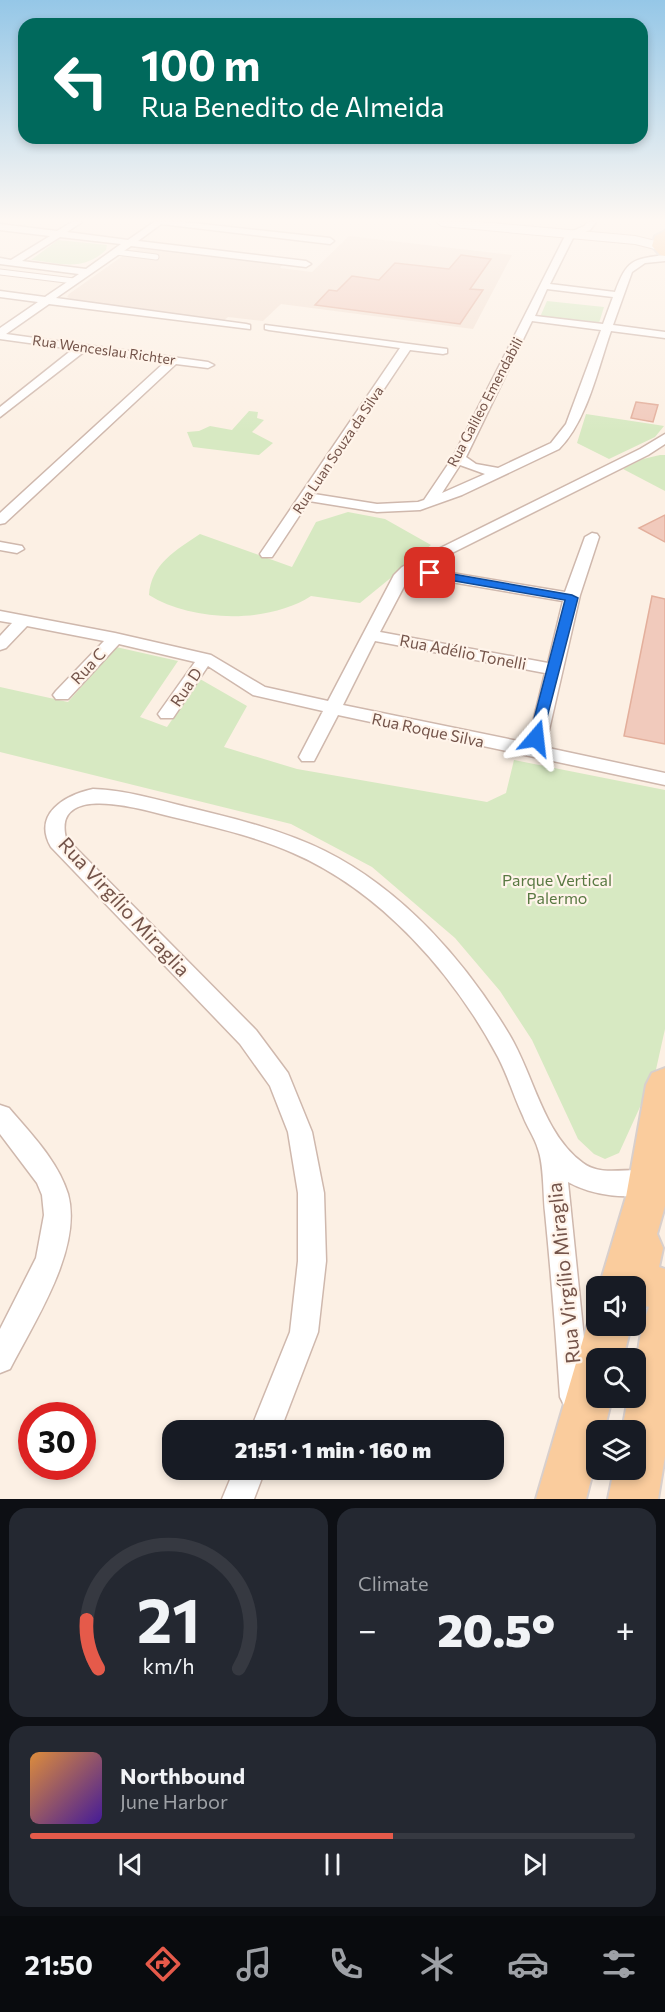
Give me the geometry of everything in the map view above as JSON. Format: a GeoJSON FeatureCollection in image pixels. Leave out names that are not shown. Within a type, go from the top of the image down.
{"type":"FeatureCollection","features":[{"type":"Feature","properties":{"kind":"main road"},"geometry":{"type":"LineString","coordinates":[[624,1276],[648,1189],[665,1085]]}},
{"type":"Feature","properties":{"kind":"main road"},"geometry":{"type":"LineString","coordinates":[[648,1189],[652,1215],[636,1269],[638,1277],[645,1285],[665,1291]]}},
{"type":"Feature","properties":{"kind":"main road"},"geometry":{"type":"LineString","coordinates":[[633,1499],[665,1323]]}},
{"type":"Feature","properties":{"kind":"main road"},"geometry":{"type":"LineString","coordinates":[[561,1499],[586,1406]]}},
{"type":"Feature","properties":{"kind":"street"},"geometry":{"type":"LineString","coordinates":[[0,334],[58,292]]}},
{"type":"Feature","properties":{"kind":"street","name":"Rua Galileo Emendabili"},"geometry":{"type":"LineString","coordinates":[[428,504],[459,457],[541,292]]}},
{"type":"Feature","properties":{"kind":"street"},"geometry":{"type":"LineString","coordinates":[[593,292],[618,295]]}},
{"type":"Feature","properties":{"kind":"street"},"geometry":{"type":"LineString","coordinates":[[308,496],[377,508],[402,508],[428,504],[555,446],[567,434],[620,292]]}},
{"type":"Feature","properties":{"kind":"street"},"geometry":{"type":"LineString","coordinates":[[0,294],[246,327]]}},
{"type":"Feature","properties":{"kind":"street"},"geometry":{"type":"LineString","coordinates":[[529,318],[665,335]]}},
{"type":"Feature","properties":{"kind":"street"},"geometry":{"type":"LineString","coordinates":[[269,327],[443,351]]}},
{"type":"Feature","properties":{"kind":"street","name":"Rua Wenceslau Richter"},"geometry":{"type":"LineString","coordinates":[[0,334],[208,365]]}},
{"type":"Feature","properties":{"kind":"street","name":"Rua Luan Souza da Silva"},"geometry":{"type":"LineString","coordinates":[[267,554],[407,346]]}},
{"type":"Feature","properties":{"kind":"street"},"geometry":{"type":"LineString","coordinates":[[0,413],[82,347]]}},
{"type":"Feature","properties":{"kind":"street"},"geometry":{"type":"LineString","coordinates":[[0,520],[174,360]]}},
{"type":"Feature","properties":{"kind":"street"},"geometry":{"type":"LineString","coordinates":[[308,757],[401,575],[406,570],[631,458],[665,438]]}},
{"type":"Feature","properties":{"kind":"street"},"geometry":{"type":"LineString","coordinates":[[631,458],[665,452]]}},
{"type":"Feature","properties":{"kind":"street"},"geometry":{"type":"LineString","coordinates":[[459,457],[474,468],[499,472]]}},
{"type":"Feature","properties":{"kind":"street"},"geometry":{"type":"LineString","coordinates":[[526,751],[540,730],[572,598],[592,537]]}},
{"type":"Feature","properties":{"kind":"street"},"geometry":{"type":"LineString","coordinates":[[0,546],[17,549]]}},
{"type":"Feature","properties":{"kind":"street"},"geometry":{"type":"LineString","coordinates":[[406,570],[572,598]]}},
{"type":"Feature","properties":{"kind":"street","name":"Rua Roque Silva"},"geometry":{"type":"LineString","coordinates":[[0,616],[115,638],[205,659],[215,662],[256,691],[526,751],[665,779]]}},
{"type":"Feature","properties":{"kind":"street"},"geometry":{"type":"LineString","coordinates":[[0,645],[24,620]]}},
{"type":"Feature","properties":{"kind":"street","name":"Rua Adélio Tonelli"},"geometry":{"type":"LineString","coordinates":[[371,635],[555,670]]}},
{"type":"Feature","properties":{"kind":"street","name":"Rua C"},"geometry":{"type":"LineString","coordinates":[[62,695],[115,638]]}},
{"type":"Feature","properties":{"kind":"street","name":"Rua D"},"geometry":{"type":"LineString","coordinates":[[167,714],[205,659]]}},
{"type":"Feature","properties":{"kind":"street","name":"Rua Virgílio Miraglia"},"geometry":{"type":"LineString","coordinates":[[269,1420],[304,1332],[312,1261],[311,1193],[300,1132],[280,1080],[248,1037],[58,843],[55,827],[63,809],[80,798],[102,795],[126,799],[278,839],[319,857],[341,871],[386,903],[449,964],[506,1049],[551,1148],[573,1172],[601,1183],[648,1189]]}},
{"type":"Feature","properties":{"kind":"street"},"geometry":{"type":"LineString","coordinates":[[0,1116],[36,1161],[50,1184],[55,1195],[57,1210],[54,1244],[38,1284],[3,1347]]}},
{"type":"Feature","properties":{"kind":"street","name":"Rua Virgílio Miraglia"},"geometry":{"type":"LineString","coordinates":[[551,1148],[566,1286],[578,1433]]}},
{"type":"Feature","properties":{"kind":"street"},"geometry":{"type":"LineString","coordinates":[[238,1499],[246,1480]]}},
{"type":"Feature","properties":{"kind":"shaded area"},"geometry":{"type":"Polygon","coordinates":[[[72,292],[493,292],[473,329],[281,304],[263,321],[228,317],[223,321],[75,301],[67,297],[72,292]]]}},
{"type":"Feature","properties":{"kind":"green space"},"geometry":{"type":"Polygon","coordinates":[[[547,301],[604,307],[599,323],[540,317],[547,301]]]}},
{"type":"Feature","properties":{"kind":"green space"},"geometry":{"type":"Polygon","coordinates":[[[249,411],[258,412],[257,418],[264,420],[252,432],[273,443],[259,455],[193,447],[187,432],[199,431],[210,426],[232,430],[249,411]]]}},
{"type":"Feature","properties":{"kind":"green space"},"geometry":{"type":"Polygon","coordinates":[[[586,414],[664,426],[655,437],[609,459],[577,443],[586,414]]]}},
{"type":"Feature","properties":{"kind":"green space"},"geometry":{"type":"Polygon","coordinates":[[[665,455],[665,491],[623,469],[643,459],[665,455]]]}},
{"type":"Feature","properties":{"kind":"green space"},"geometry":{"type":"Polygon","coordinates":[[[348,512],[385,519],[431,545],[360,603],[311,596],[274,611],[230,616],[208,615],[186,610],[149,595],[154,575],[160,566],[174,552],[200,534],[292,567],[316,522],[348,512]]]}},
{"type":"Feature","properties":{"kind":"green space","name":"Parque Vertical Palermo"},"geometry":{"type":"Polygon","coordinates":[[[116,647],[178,661],[140,717],[167,727],[200,679],[247,706],[224,747],[297,769],[487,802],[506,793],[514,760],[665,790],[665,1029],[655,1074],[619,1153],[605,1159],[594,1154],[578,1139],[532,1040],[500,991],[455,938],[372,867],[291,824],[0,752],[0,687],[68,702],[116,647]]]}},
{"type":"Feature","properties":{"kind":"building"},"geometry":{"type":"Polygon","coordinates":[[[327,292],[482,292],[460,324],[315,305],[327,292]]]}},
{"type":"Feature","properties":{"kind":"building"},"geometry":{"type":"Polygon","coordinates":[[[636,402],[658,405],[653,422],[631,418],[636,402]]]}},
{"type":"Feature","properties":{"kind":"building"},"geometry":{"type":"Polygon","coordinates":[[[665,515],[665,542],[639,528],[665,515]]]}},
{"type":"Feature","properties":{"kind":"building"},"geometry":{"type":"Polygon","coordinates":[[[652,596],[665,599],[665,744],[624,736],[652,596]]]}},
{"type":"Feature","properties":{"kind":"route"},"geometry":{"type":"LineString","coordinates":[[430,573],[572,598],[540,730],[536,738]]}}]}
